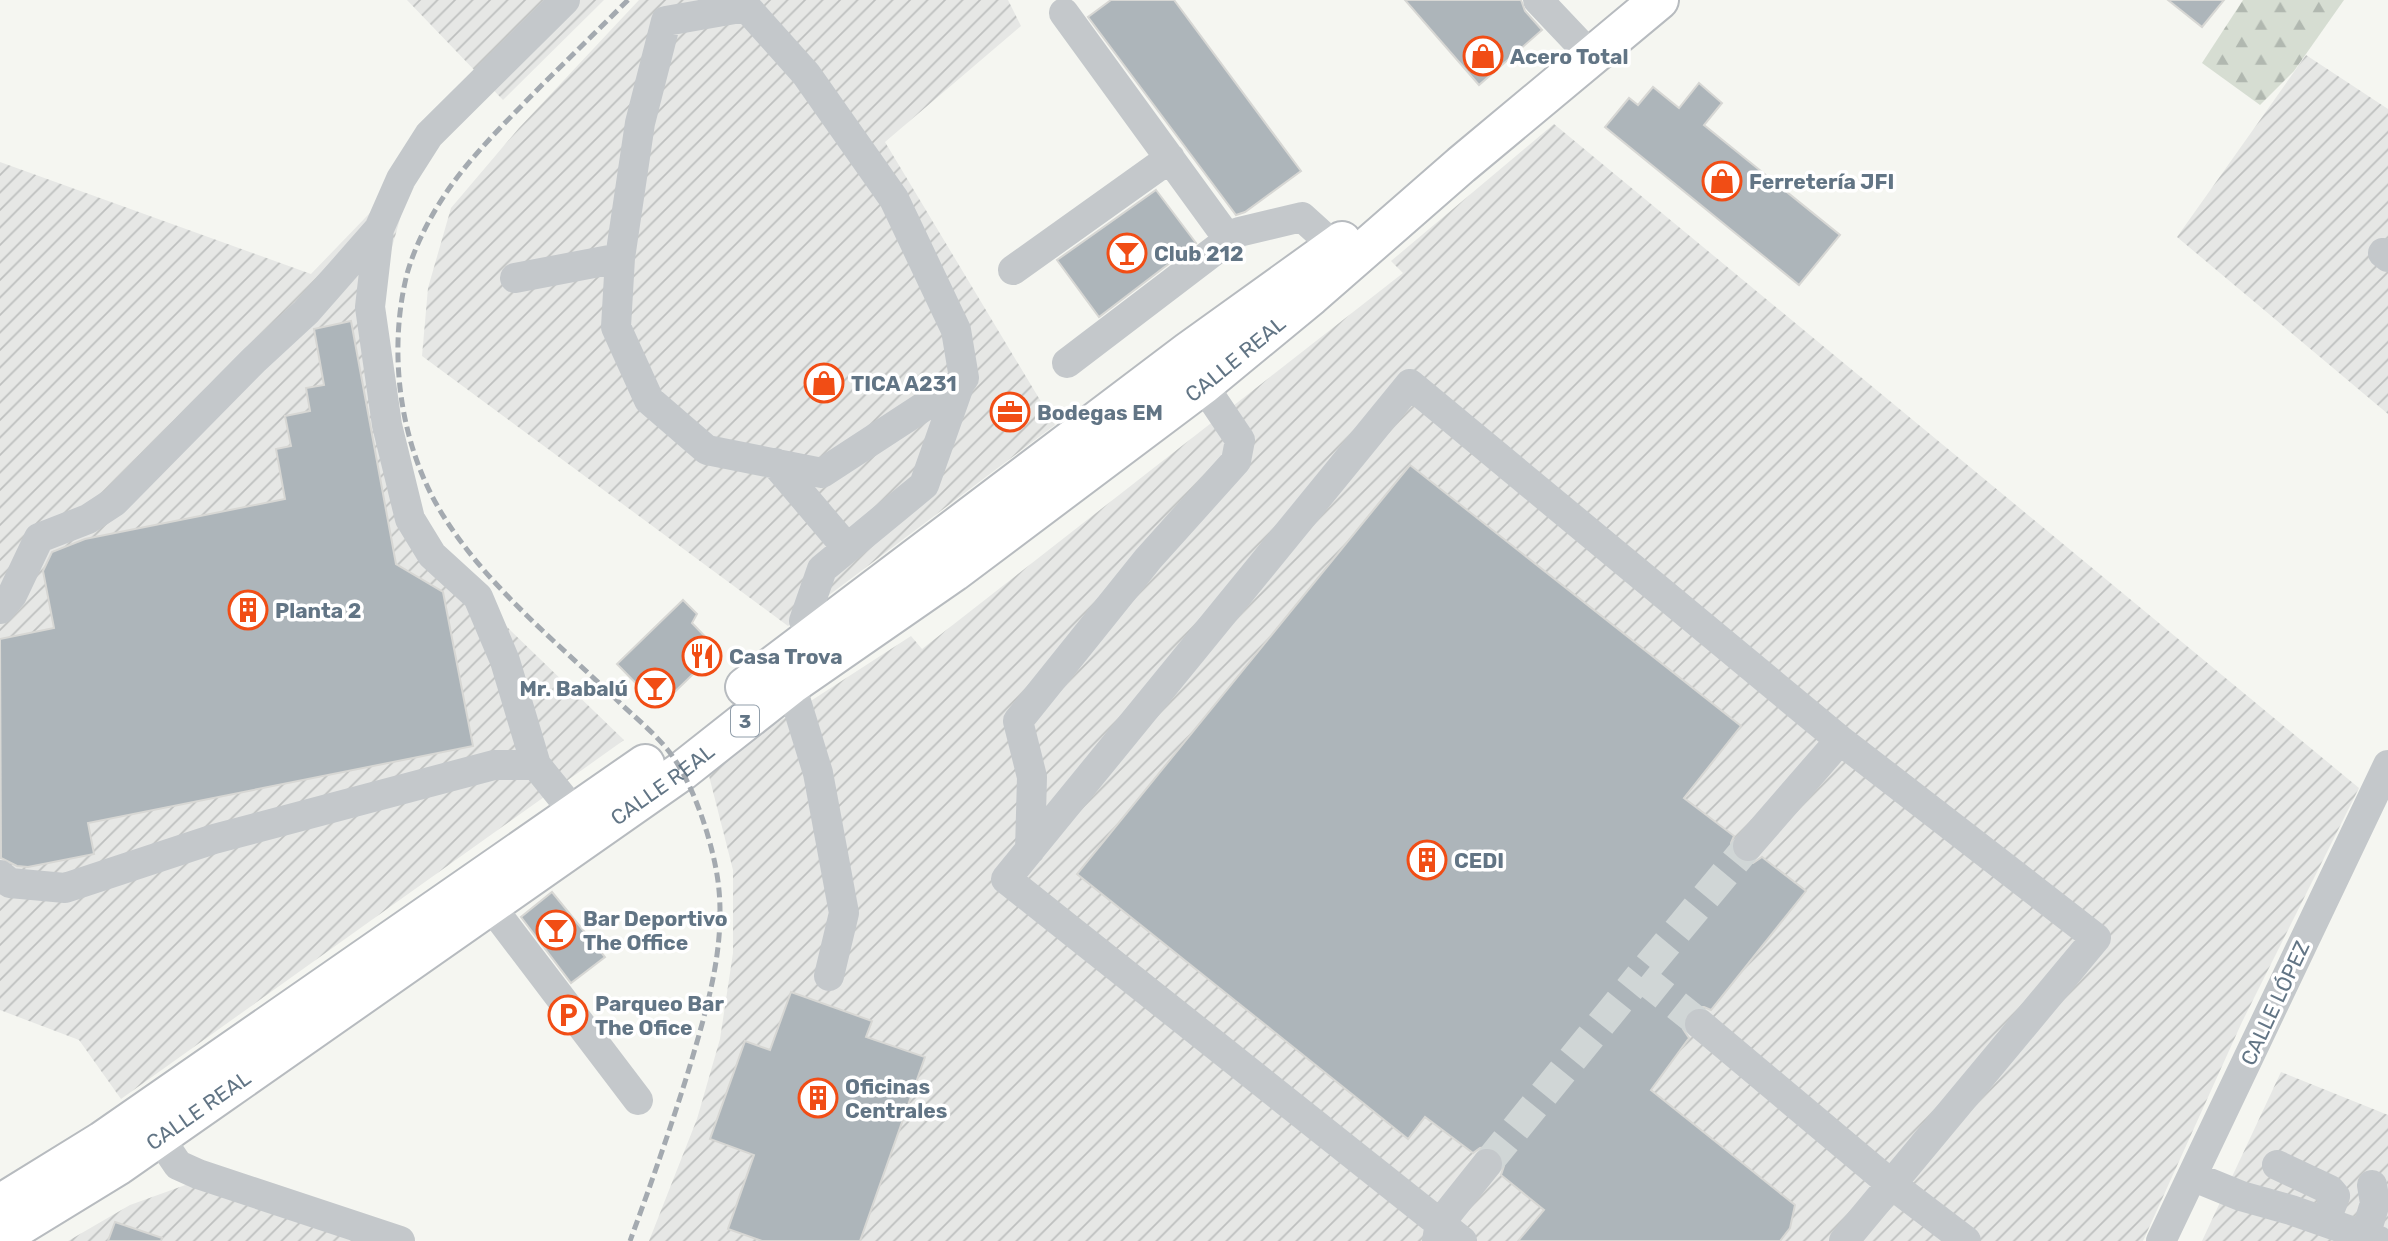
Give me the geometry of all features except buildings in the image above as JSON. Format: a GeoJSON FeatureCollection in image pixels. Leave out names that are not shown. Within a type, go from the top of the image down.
{"type":"FeatureCollection","features":[{"type":"Feature","properties":{"kind":"main road","name":"CALLE REAL"},"geometry":{"type":"LineString","coordinates":[[0,1204],[102,1141],[481,893],[682,771],[790,685],[954,572],[1203,385],[1311,296],[1461,164],[1659,0]]}},
{"type":"Feature","properties":{"kind":"main road","name":"CALLE REAL"},"geometry":{"type":"LineString","coordinates":[[0,1238],[119,1165],[159,1137],[180,1109],[213,1080],[317,1004],[481,893],[574,812],[667,749],[811,636],[1253,305],[1334,246],[1461,164]]}},
{"type":"Feature","properties":{"kind":"main road"},"geometry":{"type":"LineString","coordinates":[[1122,402],[1154,393],[1203,385],[1210,362],[1253,305]]}},
{"type":"Feature","properties":{"kind":"main road"},"geometry":{"type":"LineString","coordinates":[[102,1141],[159,1137]]}},
{"type":"Feature","properties":{"kind":"street"},"geometry":{"type":"LineString","coordinates":[[565,0],[429,135],[401,179],[380,229],[370,307],[387,425],[410,519],[432,555],[478,597],[505,661],[536,765],[574,812]]}},
{"type":"Feature","properties":{"kind":"street"},"geometry":{"type":"LineString","coordinates":[[1538,0],[1592,57]]}},
{"type":"Feature","properties":{"kind":"street"},"geometry":{"type":"LineString","coordinates":[[746,7],[806,74],[894,199],[956,330],[964,378],[960,383],[822,473],[707,450],[649,401],[616,327],[620,258],[640,123],[666,21],[746,7]]}},
{"type":"Feature","properties":{"kind":"street"},"geometry":{"type":"LineString","coordinates":[[1064,13],[1229,240]]}},
{"type":"Feature","properties":{"kind":"street"},"geometry":{"type":"LineString","coordinates":[[1013,270],[1170,158]]}},
{"type":"Feature","properties":{"kind":"street"},"geometry":{"type":"LineString","coordinates":[[1067,363],[1240,232],[1302,217],[1334,246]]}},
{"type":"Feature","properties":{"kind":"street"},"geometry":{"type":"LineString","coordinates":[[0,609],[12,595],[39,538],[88,519],[114,502],[254,360],[306,312],[380,229]]}},
{"type":"Feature","properties":{"kind":"street"},"geometry":{"type":"LineString","coordinates":[[515,278],[620,258]]}},
{"type":"Feature","properties":{"kind":"street"},"geometry":{"type":"LineString","coordinates":[[811,636],[804,621],[822,569],[924,485],[960,383]]}},
{"type":"Feature","properties":{"kind":"street"},"geometry":{"type":"LineString","coordinates":[[1487,1164],[1446,1235],[1006,879],[1410,384],[1840,740],[2096,938],[1844,1241]]}},
{"type":"Feature","properties":{"kind":"street"},"geometry":{"type":"LineString","coordinates":[[1030,850],[1032,777],[1018,721],[1148,559],[1236,461],[1240,440],[1203,385]]}},
{"type":"Feature","properties":{"kind":"street"},"geometry":{"type":"LineString","coordinates":[[775,463],[847,548]]}},
{"type":"Feature","properties":{"kind":"street"},"geometry":{"type":"LineString","coordinates":[[790,685],[818,773],[844,913],[829,976]]}},
{"type":"Feature","properties":{"kind":"street"},"geometry":{"type":"LineString","coordinates":[[1748,846],[1840,740]]}},
{"type":"Feature","properties":{"kind":"street"},"geometry":{"type":"LineString","coordinates":[[0,875],[10,883],[65,888],[214,839],[481,768],[494,765],[536,765]]}},
{"type":"Feature","properties":{"kind":"street","name":"CALLE LÓPEZ"},"geometry":{"type":"LineString","coordinates":[[2169,1239],[2192,1176],[2388,765]]}},
{"type":"Feature","properties":{"kind":"street"},"geometry":{"type":"LineString","coordinates":[[481,893],[638,1100]]}},
{"type":"Feature","properties":{"kind":"street"},"geometry":{"type":"LineString","coordinates":[[1700,1024],[1891,1184],[1966,1241]]}},
{"type":"Feature","properties":{"kind":"street"},"geometry":{"type":"LineString","coordinates":[[159,1137],[178,1165],[198,1174],[400,1241]]}},
{"type":"Feature","properties":{"kind":"street"},"geometry":{"type":"LineString","coordinates":[[2277,1165],[2330,1190],[2335,1196],[2325,1222]]}},
{"type":"Feature","properties":{"kind":"street"},"geometry":{"type":"LineString","coordinates":[[2192,1176],[2241,1196],[2372,1239],[2375,1203],[2372,1185]]}},
{"type":"Feature","properties":{"kind":"shaded area"},"geometry":{"type":"Polygon","coordinates":[[[407,0],[604,0],[503,100],[407,0]]]}},
{"type":"Feature","properties":{"kind":"shaded area"},"geometry":{"type":"Polygon","coordinates":[[[639,0],[1008,0],[1021,26],[885,142],[1055,425],[788,626],[422,356],[428,288],[451,208],[519,128],[639,0]]]}},
{"type":"Feature","properties":{"kind":"shaded area"},"geometry":{"type":"Polygon","coordinates":[[[2306,55],[2388,109],[2388,414],[2177,237],[2306,55]]]}},
{"type":"Feature","properties":{"kind":"shaded area"},"geometry":{"type":"Polygon","coordinates":[[[1554,124],[2359,788],[2242,1022],[2143,1241],[649,1241],[697,1119],[720,1039],[733,953],[733,870],[707,768],[911,636],[922,649],[1403,273],[1391,261],[1554,124]]]}},
{"type":"Feature","properties":{"kind":"shaded area"},"geometry":{"type":"Polygon","coordinates":[[[0,162],[311,274],[393,189],[403,208],[379,294],[398,454],[437,549],[511,631],[624,740],[121,1099],[79,1040],[0,1010],[0,162]]]}},
{"type":"Feature","properties":{"kind":"shaded area"},"geometry":{"type":"Polygon","coordinates":[[[2281,1072],[2388,1115],[2388,1241],[2202,1241],[2281,1072]]]}},
{"type":"Feature","properties":{"kind":"shaded area"},"geometry":{"type":"Polygon","coordinates":[[[191,1183],[364,1241],[68,1241],[130,1205],[191,1183]]]}},
{"type":"Feature","properties":{"kind":"green space"},"geometry":{"type":"Polygon","coordinates":[[[2243,0],[2344,0],[2294,71],[2260,105],[2202,63],[2243,0]]]}},
{"type":"Feature","properties":{"kind":"tunnel"},"geometry":{"type":"LineString","coordinates":[[1700,1024],[1640,976],[1748,846]]}},
{"type":"Feature","properties":{"kind":"tunnel"},"geometry":{"type":"LineString","coordinates":[[1487,1164],[1640,976]]}},
{"type":"Feature","properties":{"kind":"railway"},"geometry":{"type":"LineString","coordinates":[[628,0],[490,139],[442,200],[419,241],[407,274],[401,303],[398,363],[406,423],[414,453],[425,481],[449,524],[473,558],[516,605],[667,749],[684,775],[709,839],[716,869],[720,920],[709,996],[689,1069],[630,1241]]}},
{"type":"Feature","properties":{"kind":"place","name":"Acero Total"},"geometry":{"type":"Point","coordinates":[1483,56]}},
{"type":"Feature","properties":{"kind":"place","name":"Ferretería JFI"},"geometry":{"type":"Point","coordinates":[1722,181]}},
{"type":"Feature","properties":{"kind":"place","name":"Club 212"},"geometry":{"type":"Point","coordinates":[1127,253]}},
{"type":"Feature","properties":{"kind":"place","name":"TICA A231"},"geometry":{"type":"Point","coordinates":[824,383]}},
{"type":"Feature","properties":{"kind":"place","name":"Bodegas EM"},"geometry":{"type":"Point","coordinates":[1010,412]}},
{"type":"Feature","properties":{"kind":"place","name":"Planta 2"},"geometry":{"type":"Point","coordinates":[248,610]}},
{"type":"Feature","properties":{"kind":"place","name":"Casa Trova"},"geometry":{"type":"Point","coordinates":[702,656]}},
{"type":"Feature","properties":{"kind":"place","name":"Mr. Babalú"},"geometry":{"type":"Point","coordinates":[655,688]}},
{"type":"Feature","properties":{"kind":"place","name":"CEDI"},"geometry":{"type":"Point","coordinates":[1427,860]}},
{"type":"Feature","properties":{"kind":"place","name":"Bar Deportivo The Office"},"geometry":{"type":"Point","coordinates":[556,930]}},
{"type":"Feature","properties":{"kind":"place","name":"Parqueo Bar The Ofice"},"geometry":{"type":"Point","coordinates":[568,1015]}},
{"type":"Feature","properties":{"kind":"place","name":"Oficinas Centrales"},"geometry":{"type":"Point","coordinates":[818,1098]}}]}
